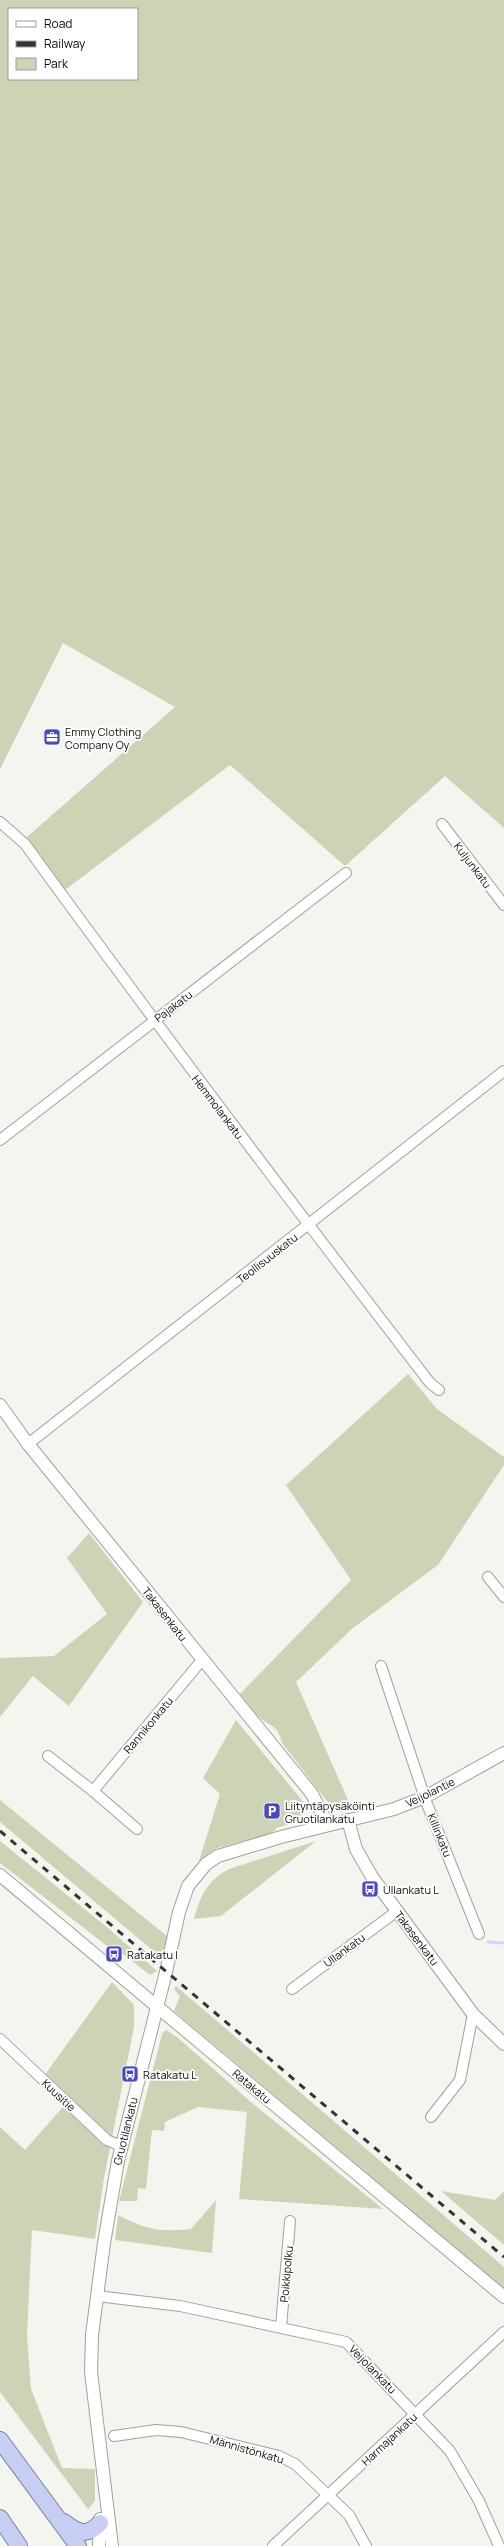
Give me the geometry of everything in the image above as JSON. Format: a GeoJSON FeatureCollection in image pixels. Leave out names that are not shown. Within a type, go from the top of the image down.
{"type":"FeatureCollection","features":[{"type":"Feature","properties":{"kind":"highway"},"geometry":{"type":"LineString","coordinates":[[0,2440],[78,2546]]}},
{"type":"Feature","properties":{"kind":"highway"},"geometry":{"type":"LineString","coordinates":[[54,2513],[72,2529],[82,2533],[88,2532],[100,2523]]}},
{"type":"Feature","properties":{"kind":"highway"},"geometry":{"type":"LineString","coordinates":[[0,2518],[19,2546]]}},
{"type":"Feature","properties":{"kind":"highway"},"geometry":{"type":"LineString","coordinates":[[0,2537],[6,2546]]}},
{"type":"Feature","properties":{"kind":"street","name":"Hemmolankatu"},"geometry":{"type":"LineString","coordinates":[[0,822],[25,844],[153,1021],[430,1383],[439,1390]]}},
{"type":"Feature","properties":{"kind":"street","name":"Kuljunkatu"},"geometry":{"type":"LineString","coordinates":[[442,824],[504,905]]}},
{"type":"Feature","properties":{"kind":"street","name":"Pajakatu"},"geometry":{"type":"LineString","coordinates":[[0,1140],[346,873]]}},
{"type":"Feature","properties":{"kind":"street","name":"Teollisuuskatu"},"geometry":{"type":"LineString","coordinates":[[28,1444],[309,1226],[504,1071]]}},
{"type":"Feature","properties":{"kind":"street","name":"Takasenkatu"},"geometry":{"type":"LineString","coordinates":[[0,1405],[28,1444],[312,1794],[328,1824]]}},
{"type":"Feature","properties":{"kind":"street"},"geometry":{"type":"LineString","coordinates":[[488,1577],[504,1597]]}},
{"type":"Feature","properties":{"kind":"street","name":"Rannikonkatu"},"geometry":{"type":"LineString","coordinates":[[93,1791],[202,1660]]}},
{"type":"Feature","properties":{"kind":"street","name":"Killinkatu"},"geometry":{"type":"LineString","coordinates":[[381,1666],[425,1797],[479,1934]]}},
{"type":"Feature","properties":{"kind":"street","name":"Veijolantie"},"geometry":{"type":"LineString","coordinates":[[328,1824],[394,1809],[425,1797],[504,1752]]}},
{"type":"Feature","properties":{"kind":"street"},"geometry":{"type":"LineString","coordinates":[[48,1756],[137,1828]]}},
{"type":"Feature","properties":{"kind":"street","name":"Takasenkatu"},"geometry":{"type":"LineString","coordinates":[[348,1820],[356,1849],[372,1878],[473,2014],[504,2044]]}},
{"type":"Feature","properties":{"kind":"street","name":"Gruotilankatu"},"geometry":{"type":"LineString","coordinates":[[102,2466],[91,2372],[97,2296],[110,2200],[121,2146],[166,1972],[179,1912],[188,1886],[197,1873],[218,1856],[328,1824]]}},
{"type":"Feature","properties":{"kind":"street","name":"Ratakatu"},"geometry":{"type":"LineString","coordinates":[[0,1875],[157,2005],[504,2298]]}},
{"type":"Feature","properties":{"kind":"street","name":"Ullankatu"},"geometry":{"type":"LineString","coordinates":[[292,1989],[397,1911]]}},
{"type":"Feature","properties":{"kind":"street"},"geometry":{"type":"LineString","coordinates":[[431,2117],[460,2080],[473,2014]]}},
{"type":"Feature","properties":{"kind":"street","name":"Kuusitie"},"geometry":{"type":"LineString","coordinates":[[0,2039],[107,2140],[121,2146]]}},
{"type":"Feature","properties":{"kind":"street","name":"Poikkipolku"},"geometry":{"type":"LineString","coordinates":[[281,2327],[290,2221]]}},
{"type":"Feature","properties":{"kind":"street","name":"Veijolankatu"},"geometry":{"type":"LineString","coordinates":[[97,2296],[180,2306],[346,2342],[416,2413],[450,2451],[479,2501],[500,2546]]}},
{"type":"Feature","properties":{"kind":"street","name":"Harmajankatu"},"geometry":{"type":"LineString","coordinates":[[273,2546],[504,2332]]}},
{"type":"Feature","properties":{"kind":"street","name":"Männistönkatu"},"geometry":{"type":"LineString","coordinates":[[114,2436],[156,2430],[181,2432],[227,2442],[279,2456],[295,2464],[349,2515],[366,2546]]}},
{"type":"Feature","properties":{"kind":"street"},"geometry":{"type":"LineString","coordinates":[[99,2546],[102,2466]]}},
{"type":"Feature","properties":{"kind":"street"},"geometry":{"type":"LineString","coordinates":[[102,2466],[112,2546]]}},
{"type":"Feature","properties":{"kind":"green space"},"geometry":{"type":"Polygon","coordinates":[[[0,0],[504,0],[504,828],[445,776],[345,866],[230,765],[65,890],[27,837],[175,707],[63,643],[0,769],[0,0]]]}},
{"type":"Feature","properties":{"kind":"green space"},"geometry":{"type":"Polygon","coordinates":[[[408,1374],[437,1409],[504,1457],[504,1465],[438,1565],[353,1628],[296,1682],[352,1809],[343,1812],[334,1810],[282,1743],[278,1732],[273,1726],[255,1714],[240,1694],[351,1580],[286,1485],[408,1374]]]}},
{"type":"Feature","properties":{"kind":"green space"},"geometry":{"type":"Polygon","coordinates":[[[89,1533],[143,1602],[69,1706],[33,1676],[0,1717],[0,1658],[54,1656],[107,1614],[67,1558],[89,1533]]]}},
{"type":"Feature","properties":{"kind":"green space"},"geometry":{"type":"Polygon","coordinates":[[[236,1720],[301,1799],[305,1809],[300,1820],[277,1828],[270,1834],[217,1848],[199,1861],[220,1794],[203,1778],[236,1720]]]}},
{"type":"Feature","properties":{"kind":"green space"},"geometry":{"type":"Polygon","coordinates":[[[0,1800],[168,1937],[163,1959],[0,1822],[0,1800]]]}},
{"type":"Feature","properties":{"kind":"green space"},"geometry":{"type":"Polygon","coordinates":[[[0,1841],[108,1928],[157,1971],[150,1975],[119,1951],[111,1949],[0,1863],[0,1841]]]}},
{"type":"Feature","properties":{"kind":"green space"},"geometry":{"type":"Polygon","coordinates":[[[316,1841],[221,1916],[194,1919],[202,1896],[210,1884],[221,1874],[229,1869],[316,1841]]]}},
{"type":"Feature","properties":{"kind":"green space"},"geometry":{"type":"Polygon","coordinates":[[[112,1982],[134,2005],[134,2027],[104,2178],[95,2239],[32,2230],[27,2336],[31,2389],[62,2468],[95,2469],[95,2501],[88,2509],[0,2392],[0,2127],[25,2150],[69,2100],[44,2076],[112,1982]]]}},
{"type":"Feature","properties":{"kind":"green space"},"geometry":{"type":"Polygon","coordinates":[[[176,1986],[504,2267],[504,2288],[174,2011],[180,1996],[174,1989],[176,1986]]]}},
{"type":"Feature","properties":{"kind":"green space"},"geometry":{"type":"Polygon","coordinates":[[[166,2030],[177,2037],[251,2102],[383,2209],[239,2199],[247,2112],[198,2107],[165,2122],[164,2131],[152,2130],[146,2189],[138,2188],[137,2201],[119,2201],[162,2034],[166,2030]]]}},
{"type":"Feature","properties":{"kind":"green space"},"geometry":{"type":"Polygon","coordinates":[[[441,2191],[495,2200],[504,2191],[504,2245],[441,2191]]]}},
{"type":"Feature","properties":{"kind":"green space"},"geometry":{"type":"Polygon","coordinates":[[[216,2200],[212,2253],[115,2240],[118,2215],[137,2224],[153,2229],[191,2229],[216,2200]]]}},
{"type":"Feature","properties":{"kind":"waterway"},"geometry":{"type":"LineString","coordinates":[[488,1942],[504,1943]]}},
{"type":"Feature","properties":{"kind":"railway"},"geometry":{"type":"LineString","coordinates":[[0,1831],[504,2257]]}},
{"type":"Feature","properties":{"kind":"place","name":"Emmy Clothing Company Oy"},"geometry":{"type":"Point","coordinates":[52,737]}},
{"type":"Feature","properties":{"kind":"place","name":"Liityntäpysäköinti Gruotilankatu"},"geometry":{"type":"Point","coordinates":[272,1811]}},
{"type":"Feature","properties":{"kind":"place","name":"Ullankatu L"},"geometry":{"type":"Point","coordinates":[370,1889]}},
{"type":"Feature","properties":{"kind":"place","name":"Ratakatu I"},"geometry":{"type":"Point","coordinates":[114,1954]}},
{"type":"Feature","properties":{"kind":"place","name":"Ratakatu L"},"geometry":{"type":"Point","coordinates":[130,2074]}}]}
